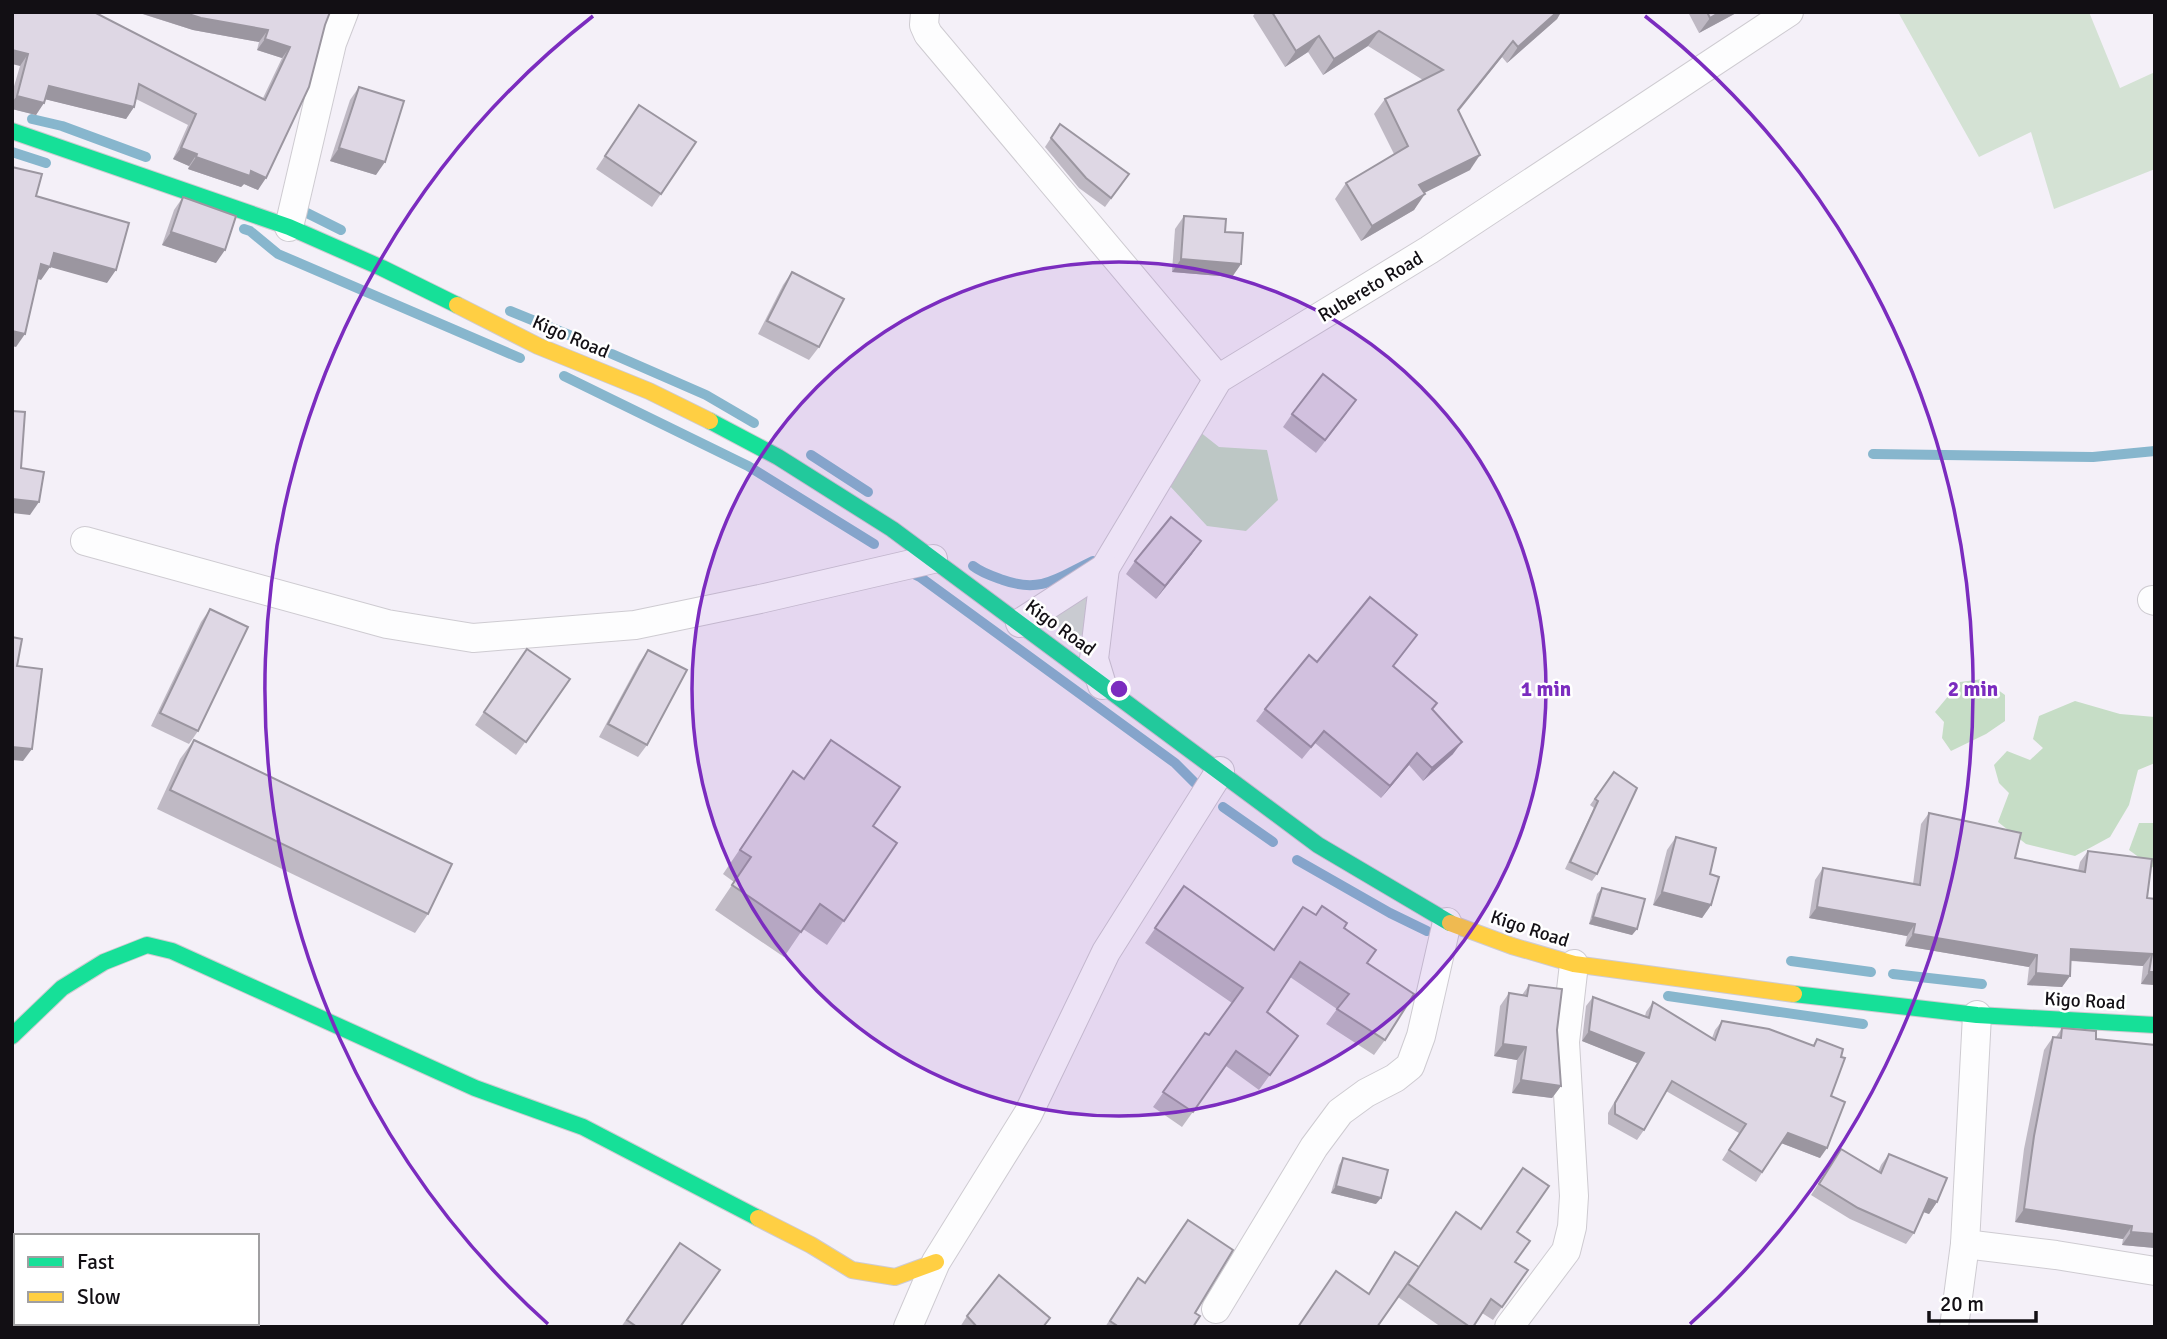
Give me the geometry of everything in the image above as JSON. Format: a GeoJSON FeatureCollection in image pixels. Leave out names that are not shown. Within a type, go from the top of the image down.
{"type":"FeatureCollection","features":[{"type":"Feature","properties":{"kind":"street"},"geometry":{"type":"LineString","coordinates":[[289,227],[332,43],[344,12]]}},
{"type":"Feature","properties":{"kind":"street"},"geometry":{"type":"LineString","coordinates":[[925,12],[924,25],[928,34],[1218,379]]}},
{"type":"Feature","properties":{"kind":"street","name":"Rubereto Road"},"geometry":{"type":"LineString","coordinates":[[1020,623],[1105,568],[1218,379],[1429,250],[1756,22],[1789,12]]}},
{"type":"Feature","properties":{"kind":"street","name":"Kigo Road"},"geometry":{"type":"LineString","coordinates":[[12,131],[289,227],[382,268],[538,346],[649,391],[778,457],[892,529],[1318,845],[1447,922],[1512,946],[1574,964],[1794,994],[1977,1015],[2155,1025]]}},
{"type":"Feature","properties":{"kind":"street"},"geometry":{"type":"LineString","coordinates":[[85,541],[387,624],[473,638],[635,625],[760,600],[933,559]]}},
{"type":"Feature","properties":{"kind":"street"},"geometry":{"type":"LineString","coordinates":[[1102,685],[1094,659],[1105,568]]}},
{"type":"Feature","properties":{"kind":"street"},"geometry":{"type":"LineString","coordinates":[[908,1327],[936,1262],[1028,1115],[1106,952],[1220,771]]}},
{"type":"Feature","properties":{"kind":"street"},"geometry":{"type":"LineString","coordinates":[[1216,1309],[1314,1147],[1340,1112],[1410,1066],[1421,1036],[1447,922]]}},
{"type":"Feature","properties":{"kind":"street"},"geometry":{"type":"LineString","coordinates":[[12,1036],[62,988],[104,962],[147,946],[173,951],[475,1088],[583,1127],[811,1245],[852,1270],[895,1277],[936,1262]]}},
{"type":"Feature","properties":{"kind":"street"},"geometry":{"type":"LineString","coordinates":[[1509,1327],[1566,1251],[1572,1227],[1574,1196],[1565,1042],[1574,964]]}},
{"type":"Feature","properties":{"kind":"street"},"geometry":{"type":"LineString","coordinates":[[1955,1327],[1965,1244],[1977,1015]]}},
{"type":"Feature","properties":{"kind":"street"},"geometry":{"type":"LineString","coordinates":[[1965,1244],[2155,1271]]}},
{"type":"Feature","properties":{"kind":"green space"},"geometry":{"type":"Polygon","coordinates":[[[1898,12],[2089,12],[2120,88],[2155,72],[2155,169],[2054,209],[2031,132],[1979,157],[1898,12]]]}},
{"type":"Feature","properties":{"kind":"green space"},"geometry":{"type":"Polygon","coordinates":[[[1200,432],[1219,447],[1267,450],[1278,500],[1246,531],[1207,526],[1169,485],[1200,432]]]}},
{"type":"Feature","properties":{"kind":"green space"},"geometry":{"type":"Polygon","coordinates":[[[1096,583],[1083,635],[1071,638],[1045,611],[1096,583]]]}},
{"type":"Feature","properties":{"kind":"green space"},"geometry":{"type":"Polygon","coordinates":[[[1983,679],[2005,695],[2005,721],[1986,734],[1951,751],[1942,738],[1944,722],[1935,712],[1960,682],[1983,679]]]}},
{"type":"Feature","properties":{"kind":"green space"},"geometry":{"type":"Polygon","coordinates":[[[2075,701],[2120,714],[2155,717],[2155,763],[2138,770],[2129,805],[2110,837],[2075,856],[2026,844],[1998,822],[2009,793],[1999,783],[1994,765],[2007,751],[2030,760],[2043,748],[2033,739],[2039,716],[2075,701]]]}},
{"type":"Feature","properties":{"kind":"green space"},"geometry":{"type":"Polygon","coordinates":[[[2139,823],[2155,823],[2155,869],[2129,850],[2139,823]]]}},
{"type":"Feature","properties":{"kind":"building"},"geometry":{"type":"Polygon","coordinates":[[[12,12],[94,12],[265,100],[290,47],[265,39],[268,30],[182,12],[330,12],[309,87],[266,178],[251,171],[250,176],[196,157],[197,154],[181,148],[196,114],[139,84],[134,107],[49,86],[44,103],[17,96],[28,54],[12,50],[12,12]]]}},
{"type":"Feature","properties":{"kind":"building"},"geometry":{"type":"Polygon","coordinates":[[[1272,12],[1557,12],[1518,47],[1513,41],[1458,110],[1480,155],[1419,185],[1425,194],[1372,226],[1346,183],[1408,146],[1385,99],[1443,70],[1379,31],[1334,59],[1319,36],[1296,51],[1272,12]]]}},
{"type":"Feature","properties":{"kind":"building"},"geometry":{"type":"Polygon","coordinates":[[[1707,12],[1720,12],[1710,18],[1707,12]]]}},
{"type":"Feature","properties":{"kind":"building"},"geometry":{"type":"Polygon","coordinates":[[[359,87],[404,101],[385,162],[339,148],[359,87]]]}},
{"type":"Feature","properties":{"kind":"building"},"geometry":{"type":"Polygon","coordinates":[[[639,105],[696,142],[661,194],[605,156],[639,105]]]}},
{"type":"Feature","properties":{"kind":"building"},"geometry":{"type":"Polygon","coordinates":[[[1060,124],[1129,174],[1111,198],[1086,178],[1051,138],[1060,124]]]}},
{"type":"Feature","properties":{"kind":"building"},"geometry":{"type":"Polygon","coordinates":[[[12,167],[42,174],[36,196],[129,223],[116,270],[54,253],[50,267],[41,264],[25,334],[12,331],[12,167]]]}},
{"type":"Feature","properties":{"kind":"building"},"geometry":{"type":"Polygon","coordinates":[[[183,197],[236,216],[225,250],[171,232],[183,197]]]}},
{"type":"Feature","properties":{"kind":"building"},"geometry":{"type":"Polygon","coordinates":[[[1184,216],[1226,219],[1225,232],[1243,233],[1241,264],[1181,259],[1184,216]]]}},
{"type":"Feature","properties":{"kind":"building"},"geometry":{"type":"Polygon","coordinates":[[[792,272],[844,299],[819,347],[767,321],[792,272]]]}},
{"type":"Feature","properties":{"kind":"building"},"geometry":{"type":"Polygon","coordinates":[[[1323,374],[1356,400],[1325,440],[1292,414],[1323,374]]]}},
{"type":"Feature","properties":{"kind":"building"},"geometry":{"type":"Polygon","coordinates":[[[12,411],[25,412],[21,468],[44,472],[39,502],[12,499],[12,411]]]}},
{"type":"Feature","properties":{"kind":"building"},"geometry":{"type":"Polygon","coordinates":[[[1171,517],[1201,541],[1165,586],[1135,561],[1171,517]]]}},
{"type":"Feature","properties":{"kind":"building"},"geometry":{"type":"Polygon","coordinates":[[[1370,597],[1417,635],[1393,666],[1437,703],[1432,709],[1462,742],[1432,768],[1417,753],[1390,786],[1324,731],[1311,747],[1265,709],[1309,655],[1317,662],[1370,597]]]}},
{"type":"Feature","properties":{"kind":"building"},"geometry":{"type":"Polygon","coordinates":[[[210,609],[248,627],[198,731],[160,713],[210,609]]]}},
{"type":"Feature","properties":{"kind":"building"},"geometry":{"type":"Polygon","coordinates":[[[12,637],[22,639],[17,666],[42,669],[32,749],[12,747],[12,637]]]}},
{"type":"Feature","properties":{"kind":"building"},"geometry":{"type":"Polygon","coordinates":[[[527,649],[570,679],[526,742],[484,712],[527,649]]]}},
{"type":"Feature","properties":{"kind":"building"},"geometry":{"type":"Polygon","coordinates":[[[648,650],[687,670],[647,745],[608,724],[648,650]]]}},
{"type":"Feature","properties":{"kind":"building"},"geometry":{"type":"Polygon","coordinates":[[[194,740],[452,864],[428,914],[170,790],[194,740]]]}},
{"type":"Feature","properties":{"kind":"building"},"geometry":{"type":"Polygon","coordinates":[[[831,740],[900,787],[873,826],[897,843],[844,921],[820,904],[801,932],[732,885],[751,857],[740,850],[793,771],[804,779],[831,740]]]}},
{"type":"Feature","properties":{"kind":"building"},"geometry":{"type":"Polygon","coordinates":[[[1614,772],[1637,788],[1597,874],[1570,862],[1598,801],[1595,799],[1614,772]]]}},
{"type":"Feature","properties":{"kind":"building"},"geometry":{"type":"Polygon","coordinates":[[[1929,813],[2021,833],[2015,858],[2085,872],[2088,851],[2152,859],[2147,898],[2155,899],[2155,972],[2149,972],[2152,954],[2071,949],[2070,976],[2036,973],[2037,955],[1913,934],[1915,924],[1817,907],[1823,868],[1920,885],[1929,813]]]}},
{"type":"Feature","properties":{"kind":"building"},"geometry":{"type":"Polygon","coordinates":[[[1676,837],[1716,848],[1710,874],[1719,877],[1711,905],[1662,892],[1676,837]]]}},
{"type":"Feature","properties":{"kind":"building"},"geometry":{"type":"Polygon","coordinates":[[[1184,886],[1274,950],[1303,907],[1316,915],[1322,906],[1347,923],[1344,928],[1376,950],[1367,963],[1414,994],[1385,1040],[1337,1009],[1349,994],[1300,962],[1267,1012],[1298,1036],[1270,1075],[1236,1051],[1193,1112],[1163,1092],[1205,1033],[1209,1035],[1243,988],[1155,928],[1184,886]]]}},
{"type":"Feature","properties":{"kind":"building"},"geometry":{"type":"Polygon","coordinates":[[[1602,888],[1645,899],[1637,929],[1593,917],[1602,888]]]}},
{"type":"Feature","properties":{"kind":"building"},"geometry":{"type":"Polygon","coordinates":[[[1529,985],[1562,989],[1557,1030],[1561,1086],[1521,1080],[1526,1047],[1503,1044],[1509,993],[1527,996],[1529,985]]]}},
{"type":"Feature","properties":{"kind":"building"},"geometry":{"type":"Polygon","coordinates":[[[1593,997],[1649,1018],[1653,1002],[1715,1040],[1722,1021],[1769,1029],[1814,1046],[1817,1039],[1843,1049],[1841,1057],[1845,1058],[1831,1096],[1845,1102],[1827,1148],[1788,1133],[1762,1172],[1729,1150],[1746,1124],[1672,1081],[1644,1130],[1615,1114],[1615,1103],[1644,1053],[1589,1031],[1593,997]]]}},
{"type":"Feature","properties":{"kind":"building"},"geometry":{"type":"Polygon","coordinates":[[[2062,1028],[2096,1031],[2096,1039],[2155,1045],[2155,1234],[2131,1232],[2132,1226],[2024,1209],[2034,1136],[2053,1037],[2061,1038],[2062,1028]]]}},
{"type":"Feature","properties":{"kind":"building"},"geometry":{"type":"Polygon","coordinates":[[[1841,1149],[1881,1173],[1889,1154],[1947,1178],[1937,1202],[1929,1199],[1914,1233],[1858,1208],[1819,1184],[1841,1149]]]}},
{"type":"Feature","properties":{"kind":"building"},"geometry":{"type":"Polygon","coordinates":[[[1343,1158],[1388,1170],[1381,1198],[1336,1186],[1343,1158]]]}},
{"type":"Feature","properties":{"kind":"building"},"geometry":{"type":"Polygon","coordinates":[[[1523,1168],[1549,1186],[1517,1232],[1530,1241],[1515,1262],[1528,1270],[1502,1307],[1491,1299],[1473,1327],[1408,1284],[1456,1212],[1481,1229],[1523,1168]]]}},
{"type":"Feature","properties":{"kind":"building"},"geometry":{"type":"Polygon","coordinates":[[[1188,1220],[1233,1250],[1195,1313],[1200,1316],[1193,1327],[1119,1327],[1110,1321],[1138,1278],[1145,1283],[1188,1220]]]}},
{"type":"Feature","properties":{"kind":"building"},"geometry":{"type":"Polygon","coordinates":[[[680,1243],[720,1270],[680,1327],[637,1327],[627,1320],[680,1243]]]}},
{"type":"Feature","properties":{"kind":"building"},"geometry":{"type":"Polygon","coordinates":[[[1395,1252],[1419,1267],[1377,1327],[1298,1327],[1336,1271],[1369,1294],[1395,1252]]]}},
{"type":"Feature","properties":{"kind":"building"},"geometry":{"type":"Polygon","coordinates":[[[999,1275],[1050,1318],[1043,1327],[977,1327],[967,1316],[999,1275]]]}},
{"type":"Feature","properties":{"kind":"waterway"},"geometry":{"type":"LineString","coordinates":[[32,119],[62,126],[146,157]]}},
{"type":"Feature","properties":{"kind":"waterway"},"geometry":{"type":"LineString","coordinates":[[12,152],[46,163]]}},
{"type":"Feature","properties":{"kind":"waterway"},"geometry":{"type":"LineString","coordinates":[[300,206],[299,209],[341,230]]}},
{"type":"Feature","properties":{"kind":"waterway"},"geometry":{"type":"LineString","coordinates":[[244,229],[278,254],[520,358]]}},
{"type":"Feature","properties":{"kind":"waterway"},"geometry":{"type":"LineString","coordinates":[[510,311],[574,337]]}},
{"type":"Feature","properties":{"kind":"waterway"},"geometry":{"type":"LineString","coordinates":[[612,354],[706,395],[754,423]]}},
{"type":"Feature","properties":{"kind":"waterway"},"geometry":{"type":"LineString","coordinates":[[564,376],[748,466],[874,544]]}},
{"type":"Feature","properties":{"kind":"waterway"},"geometry":{"type":"LineString","coordinates":[[1873,454],[2093,457],[2155,451]]}},
{"type":"Feature","properties":{"kind":"waterway"},"geometry":{"type":"LineString","coordinates":[[811,455],[868,492]]}},
{"type":"Feature","properties":{"kind":"waterway"},"geometry":{"type":"LineString","coordinates":[[973,566],[1003,580],[1029,585],[1050,582],[1093,561]]}},
{"type":"Feature","properties":{"kind":"waterway"},"geometry":{"type":"LineString","coordinates":[[906,570],[920,577],[1175,763],[1195,783]]}},
{"type":"Feature","properties":{"kind":"waterway"},"geometry":{"type":"LineString","coordinates":[[1223,807],[1273,842]]}},
{"type":"Feature","properties":{"kind":"waterway"},"geometry":{"type":"LineString","coordinates":[[1297,860],[1427,931]]}},
{"type":"Feature","properties":{"kind":"waterway"},"geometry":{"type":"LineString","coordinates":[[1791,961],[1871,972]]}},
{"type":"Feature","properties":{"kind":"waterway"},"geometry":{"type":"LineString","coordinates":[[1893,974],[1982,984]]}},
{"type":"Feature","properties":{"kind":"waterway"},"geometry":{"type":"LineString","coordinates":[[1668,996],[1863,1024]]}},
{"type":"Feature","properties":{"kind":"traffic: fast"},"geometry":{"type":"LineString","coordinates":[[12,131],[289,227],[457,305]]}},
{"type":"Feature","properties":{"kind":"traffic: fast"},"geometry":{"type":"LineString","coordinates":[[710,421],[778,457],[892,529],[1318,845],[1450,923]]}},
{"type":"Feature","properties":{"kind":"traffic: fast"},"geometry":{"type":"LineString","coordinates":[[12,1036],[62,988],[104,962],[147,945],[172,951],[475,1088],[583,1127],[758,1218]]}},
{"type":"Feature","properties":{"kind":"traffic: fast"},"geometry":{"type":"LineString","coordinates":[[1794,994],[1977,1015],[2155,1025]]}},
{"type":"Feature","properties":{"kind":"traffic: slow"},"geometry":{"type":"LineString","coordinates":[[457,305],[538,346],[649,391],[710,421]]}},
{"type":"Feature","properties":{"kind":"traffic: slow"},"geometry":{"type":"LineString","coordinates":[[1450,923],[1512,946],[1574,964],[1794,994]]}},
{"type":"Feature","properties":{"kind":"traffic: slow"},"geometry":{"type":"LineString","coordinates":[[758,1218],[852,1270],[895,1277],[936,1262]]}}]}
